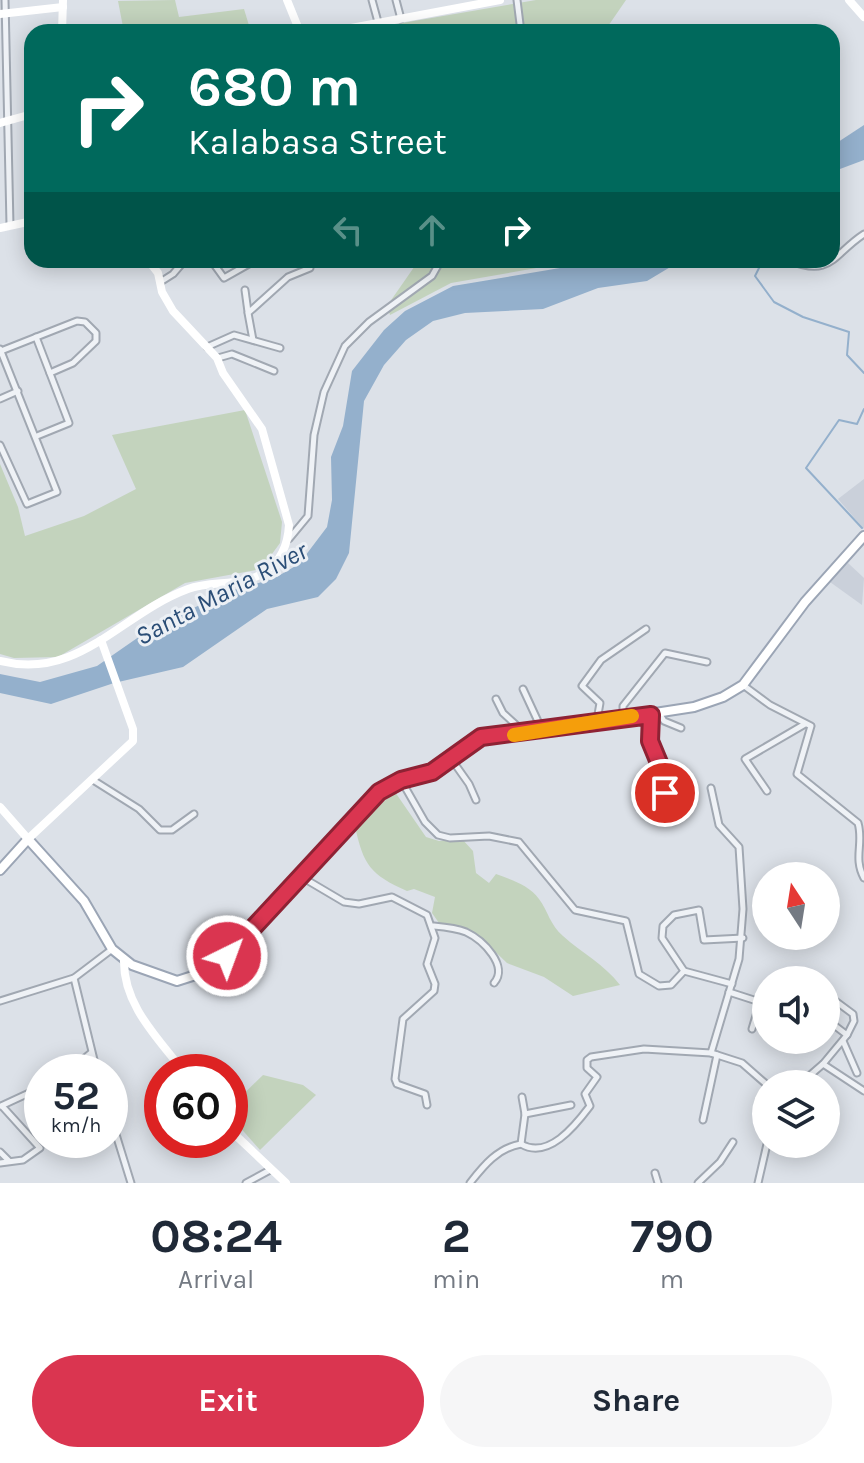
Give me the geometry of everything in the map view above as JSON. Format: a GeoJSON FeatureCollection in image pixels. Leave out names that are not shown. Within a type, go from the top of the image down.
{"type":"FeatureCollection","features":[{"type":"Feature","properties":{"kind":"street"},"geometry":{"type":"LineString","coordinates":[[5,0],[4,122],[10,225]]}},
{"type":"Feature","properties":{"kind":"street"},"geometry":{"type":"LineString","coordinates":[[287,0],[297,24]]}},
{"type":"Feature","properties":{"kind":"street"},"geometry":{"type":"LineString","coordinates":[[372,0],[379,24],[500,0]]}},
{"type":"Feature","properties":{"kind":"street"},"geometry":{"type":"LineString","coordinates":[[396,0],[401,20]]}},
{"type":"Feature","properties":{"kind":"street"},"geometry":{"type":"LineString","coordinates":[[517,0],[520,24]]}},
{"type":"Feature","properties":{"kind":"street"},"geometry":{"type":"LineString","coordinates":[[849,0],[864,17]]}},
{"type":"Feature","properties":{"kind":"street"},"geometry":{"type":"LineString","coordinates":[[3,13],[63,4],[62,24]]}},
{"type":"Feature","properties":{"kind":"street"},"geometry":{"type":"LineString","coordinates":[[4,122],[24,116]]}},
{"type":"Feature","properties":{"kind":"street"},"geometry":{"type":"LineString","coordinates":[[0,228],[24,222]]}},
{"type":"Feature","properties":{"kind":"street"},"geometry":{"type":"LineString","coordinates":[[840,255],[864,234]]}},
{"type":"Feature","properties":{"kind":"street"},"geometry":{"type":"LineString","coordinates":[[153,268],[162,281],[162,292],[173,311],[217,358],[223,373],[262,429],[289,525],[288,540]]}},
{"type":"Feature","properties":{"kind":"street"},"geometry":{"type":"LineString","coordinates":[[162,281],[178,268]]}},
{"type":"Feature","properties":{"kind":"street"},"geometry":{"type":"LineString","coordinates":[[217,268],[224,278],[242,268]]}},
{"type":"Feature","properties":{"kind":"street"},"geometry":{"type":"LineString","coordinates":[[248,313],[288,277],[310,268]]}},
{"type":"Feature","properties":{"kind":"street"},"geometry":{"type":"LineString","coordinates":[[0,661],[19,666],[48,665],[103,644],[146,609],[184,591],[255,577],[276,562],[288,540],[308,516],[314,435],[324,392],[345,346],[369,322],[432,276],[436,268]]}},
{"type":"Feature","properties":{"kind":"street"},"geometry":{"type":"LineString","coordinates":[[245,290],[253,340]]}},
{"type":"Feature","properties":{"kind":"street"},"geometry":{"type":"LineString","coordinates":[[0,445],[23,500],[30,504],[54,495],[57,489],[0,350],[77,321],[85,322],[98,336],[84,354],[50,373]]}},
{"type":"Feature","properties":{"kind":"street"},"geometry":{"type":"LineString","coordinates":[[206,347],[229,335],[280,348]]}},
{"type":"Feature","properties":{"kind":"street"},"geometry":{"type":"LineString","coordinates":[[36,337],[69,423],[37,436]]}},
{"type":"Feature","properties":{"kind":"street"},"geometry":{"type":"LineString","coordinates":[[217,358],[232,354],[274,371]]}},
{"type":"Feature","properties":{"kind":"street"},"geometry":{"type":"LineString","coordinates":[[0,399],[18,391]]}},
{"type":"Feature","properties":{"kind":"street"},"geometry":{"type":"LineString","coordinates":[[0,807],[84,901],[112,949],[124,960],[151,974],[177,981],[202,973],[227,956],[369,801],[401,780],[432,772],[481,737],[694,707],[723,697],[743,685],[805,602],[864,536]]}},
{"type":"Feature","properties":{"kind":"street"},"geometry":{"type":"LineString","coordinates":[[597,720],[600,703],[582,686],[601,660],[646,629]]}},
{"type":"Feature","properties":{"kind":"street"},"geometry":{"type":"LineString","coordinates":[[0,870],[28,839],[133,741],[133,729],[103,644]]}},
{"type":"Feature","properties":{"kind":"street"},"geometry":{"type":"LineString","coordinates":[[623,717],[623,706],[665,653],[707,662]]}},
{"type":"Feature","properties":{"kind":"street"},"geometry":{"type":"LineString","coordinates":[[743,685],[808,725]]}},
{"type":"Feature","properties":{"kind":"street"},"geometry":{"type":"LineString","coordinates":[[523,689],[542,730]]}},
{"type":"Feature","properties":{"kind":"street"},"geometry":{"type":"LineString","coordinates":[[496,699],[503,713],[525,733]]}},
{"type":"Feature","properties":{"kind":"street"},"geometry":{"type":"LineString","coordinates":[[655,714],[681,728]]}},
{"type":"Feature","properties":{"kind":"street"},"geometry":{"type":"LineString","coordinates":[[655,714],[650,741],[662,770],[666,805]]}},
{"type":"Feature","properties":{"kind":"street"},"geometry":{"type":"LineString","coordinates":[[767,791],[745,759],[808,725]]}},
{"type":"Feature","properties":{"kind":"street"},"geometry":{"type":"LineString","coordinates":[[808,725],[797,774],[858,823],[862,835],[857,864],[864,878]]}},
{"type":"Feature","properties":{"kind":"street"},"geometry":{"type":"LineString","coordinates":[[452,760],[476,800]]}},
{"type":"Feature","properties":{"kind":"street"},"geometry":{"type":"LineString","coordinates":[[93,780],[139,809],[160,830],[172,830],[194,814]]}},
{"type":"Feature","properties":{"kind":"street"},"geometry":{"type":"LineString","coordinates":[[401,780],[425,822],[438,835],[450,838],[489,836],[519,842],[575,910],[626,921],[642,977],[666,988],[684,971]]}},
{"type":"Feature","properties":{"kind":"street"},"geometry":{"type":"LineString","coordinates":[[703,1120],[714,1054],[743,938],[739,847],[719,825],[711,788]]}},
{"type":"Feature","properties":{"kind":"street"},"geometry":{"type":"LineString","coordinates":[[300,876],[344,902],[359,904],[384,897],[404,901],[427,915],[435,938],[427,964],[435,984],[434,991],[428,999],[414,1005],[403,1019],[395,1079],[397,1084],[425,1094],[427,1105]]}},
{"type":"Feature","properties":{"kind":"street"},"geometry":{"type":"LineString","coordinates":[[732,984],[684,971],[661,933],[663,926],[674,915],[699,910],[704,940],[743,938]]}},
{"type":"Feature","properties":{"kind":"street"},"geometry":{"type":"LineString","coordinates":[[433,926],[467,933],[481,943],[500,970],[500,977],[494,983]]}},
{"type":"Feature","properties":{"kind":"street"},"geometry":{"type":"LineString","coordinates":[[1,1001],[74,978],[112,949]]}},
{"type":"Feature","properties":{"kind":"street"},"geometry":{"type":"LineString","coordinates":[[124,960],[132,1002],[171,1054]]}},
{"type":"Feature","properties":{"kind":"street"},"geometry":{"type":"LineString","coordinates":[[74,978],[91,1053]]}},
{"type":"Feature","properties":{"kind":"street"},"geometry":{"type":"LineString","coordinates":[[729,992],[752,999]]}},
{"type":"Feature","properties":{"kind":"street"},"geometry":{"type":"LineString","coordinates":[[816,1070],[845,1038],[854,1021],[853,1014],[840,1004]]}},
{"type":"Feature","properties":{"kind":"street"},"geometry":{"type":"LineString","coordinates":[[840,1033],[845,1038],[857,1073]]}},
{"type":"Feature","properties":{"kind":"street"},"geometry":{"type":"LineString","coordinates":[[521,1144],[530,1149],[543,1148],[580,1120],[590,1106],[585,1094],[597,1077],[587,1068],[587,1060],[591,1057],[644,1049],[714,1054],[742,1063],[752,1072]]}},
{"type":"Feature","properties":{"kind":"street"},"geometry":{"type":"LineString","coordinates":[[823,1064],[864,1091]]}},
{"type":"Feature","properties":{"kind":"street"},"geometry":{"type":"LineString","coordinates":[[0,1163],[23,1160],[40,1148],[1,1106],[24,1095]]}},
{"type":"Feature","properties":{"kind":"street"},"geometry":{"type":"LineString","coordinates":[[521,1144],[525,1114],[522,1097]]}},
{"type":"Feature","properties":{"kind":"street"},"geometry":{"type":"LineString","coordinates":[[525,1114],[571,1105]]}},
{"type":"Feature","properties":{"kind":"street"},"geometry":{"type":"LineString","coordinates":[[698,1183],[720,1162],[733,1142]]}},
{"type":"Feature","properties":{"kind":"street"},"geometry":{"type":"LineString","coordinates":[[470,1183],[487,1161],[521,1144]]}},
{"type":"Feature","properties":{"kind":"street"},"geometry":{"type":"LineString","coordinates":[[248,1148],[286,1183]]}},
{"type":"Feature","properties":{"kind":"street"},"geometry":{"type":"LineString","coordinates":[[0,1152],[9,1161]]}},
{"type":"Feature","properties":{"kind":"street"},"geometry":{"type":"LineString","coordinates":[[123,1158],[131,1183]]}},
{"type":"Feature","properties":{"kind":"street"},"geometry":{"type":"LineString","coordinates":[[758,1183],[764,1158]]}},
{"type":"Feature","properties":{"kind":"street"},"geometry":{"type":"LineString","coordinates":[[246,1183],[270,1170]]}},
{"type":"Feature","properties":{"kind":"street"},"geometry":{"type":"LineString","coordinates":[[655,1173],[658,1183]]}},
{"type":"Feature","properties":{"kind":"shaded area"},"geometry":{"type":"Polygon","coordinates":[[[864,479],[864,529],[838,499],[864,479]]]}},
{"type":"Feature","properties":{"kind":"shaded area"},"geometry":{"type":"Polygon","coordinates":[[[848,563],[864,578],[862,605],[830,582],[848,563]]]}},
{"type":"Feature","properties":{"kind":"green space"},"geometry":{"type":"Polygon","coordinates":[[[175,0],[179,17],[244,9],[249,24],[122,24],[118,1],[175,0]]]}},
{"type":"Feature","properties":{"kind":"green space"},"geometry":{"type":"Polygon","coordinates":[[[536,0],[626,0],[610,24],[396,24],[536,0]]]}},
{"type":"Feature","properties":{"kind":"green space"},"geometry":{"type":"Polygon","coordinates":[[[413,268],[536,268],[451,283],[390,315],[387,306],[413,268]]]}},
{"type":"Feature","properties":{"kind":"green space"},"geometry":{"type":"Polygon","coordinates":[[[245,410],[282,522],[280,543],[261,569],[185,583],[58,657],[14,658],[0,654],[0,464],[18,507],[25,536],[84,516],[136,489],[112,435],[245,410]]]}},
{"type":"Feature","properties":{"kind":"green space"},"geometry":{"type":"Polygon","coordinates":[[[395,792],[426,837],[439,841],[462,839],[473,851],[476,873],[489,883],[496,874],[530,890],[559,932],[620,985],[573,996],[544,977],[507,963],[483,940],[463,927],[439,923],[432,913],[435,897],[414,889],[407,891],[377,874],[365,859],[355,826],[395,792]]]}},
{"type":"Feature","properties":{"kind":"green space"},"geometry":{"type":"Polygon","coordinates":[[[263,1075],[303,1085],[316,1095],[260,1150],[248,1136],[248,1090],[263,1075]]]}},
{"type":"Feature","properties":{"kind":"water"},"geometry":{"type":"Polygon","coordinates":[[[864,125],[864,160],[840,169],[840,141],[864,125]]]}},
{"type":"Feature","properties":{"kind":"water"},"geometry":{"type":"Polygon","coordinates":[[[560,268],[669,268],[647,281],[598,288],[543,309],[465,313],[433,321],[406,340],[384,365],[364,401],[349,553],[336,579],[318,597],[267,609],[183,667],[114,683],[51,704],[0,693],[0,674],[40,682],[97,666],[156,625],[233,590],[273,579],[299,564],[327,527],[332,500],[331,457],[343,426],[352,371],[384,330],[405,311],[453,286],[560,268]]]}},
{"type":"Feature","properties":{"kind":"waterway"},"geometry":{"type":"LineString","coordinates":[[759,268],[755,276],[774,302],[803,317],[849,332],[847,355],[864,373]]}},
{"type":"Feature","properties":{"kind":"waterway"},"geometry":{"type":"LineString","coordinates":[[862,528],[806,468],[839,420],[857,424],[864,409]]}},
{"type":"Feature","properties":{"kind":"slow traffic"},"geometry":{"type":"LineString","coordinates":[[514,735],[632,716]]}},
{"type":"Feature","properties":{"kind":"route"},"geometry":{"type":"LineString","coordinates":[[227,956],[379,792],[401,780],[432,772],[481,737],[651,715],[650,741],[662,770],[665,793]]}},
{"type":"Feature","properties":{"kind":"water label","name":"Santa Maria River"},"geometry":{"type":"Point","coordinates":[221,593]}}]}
